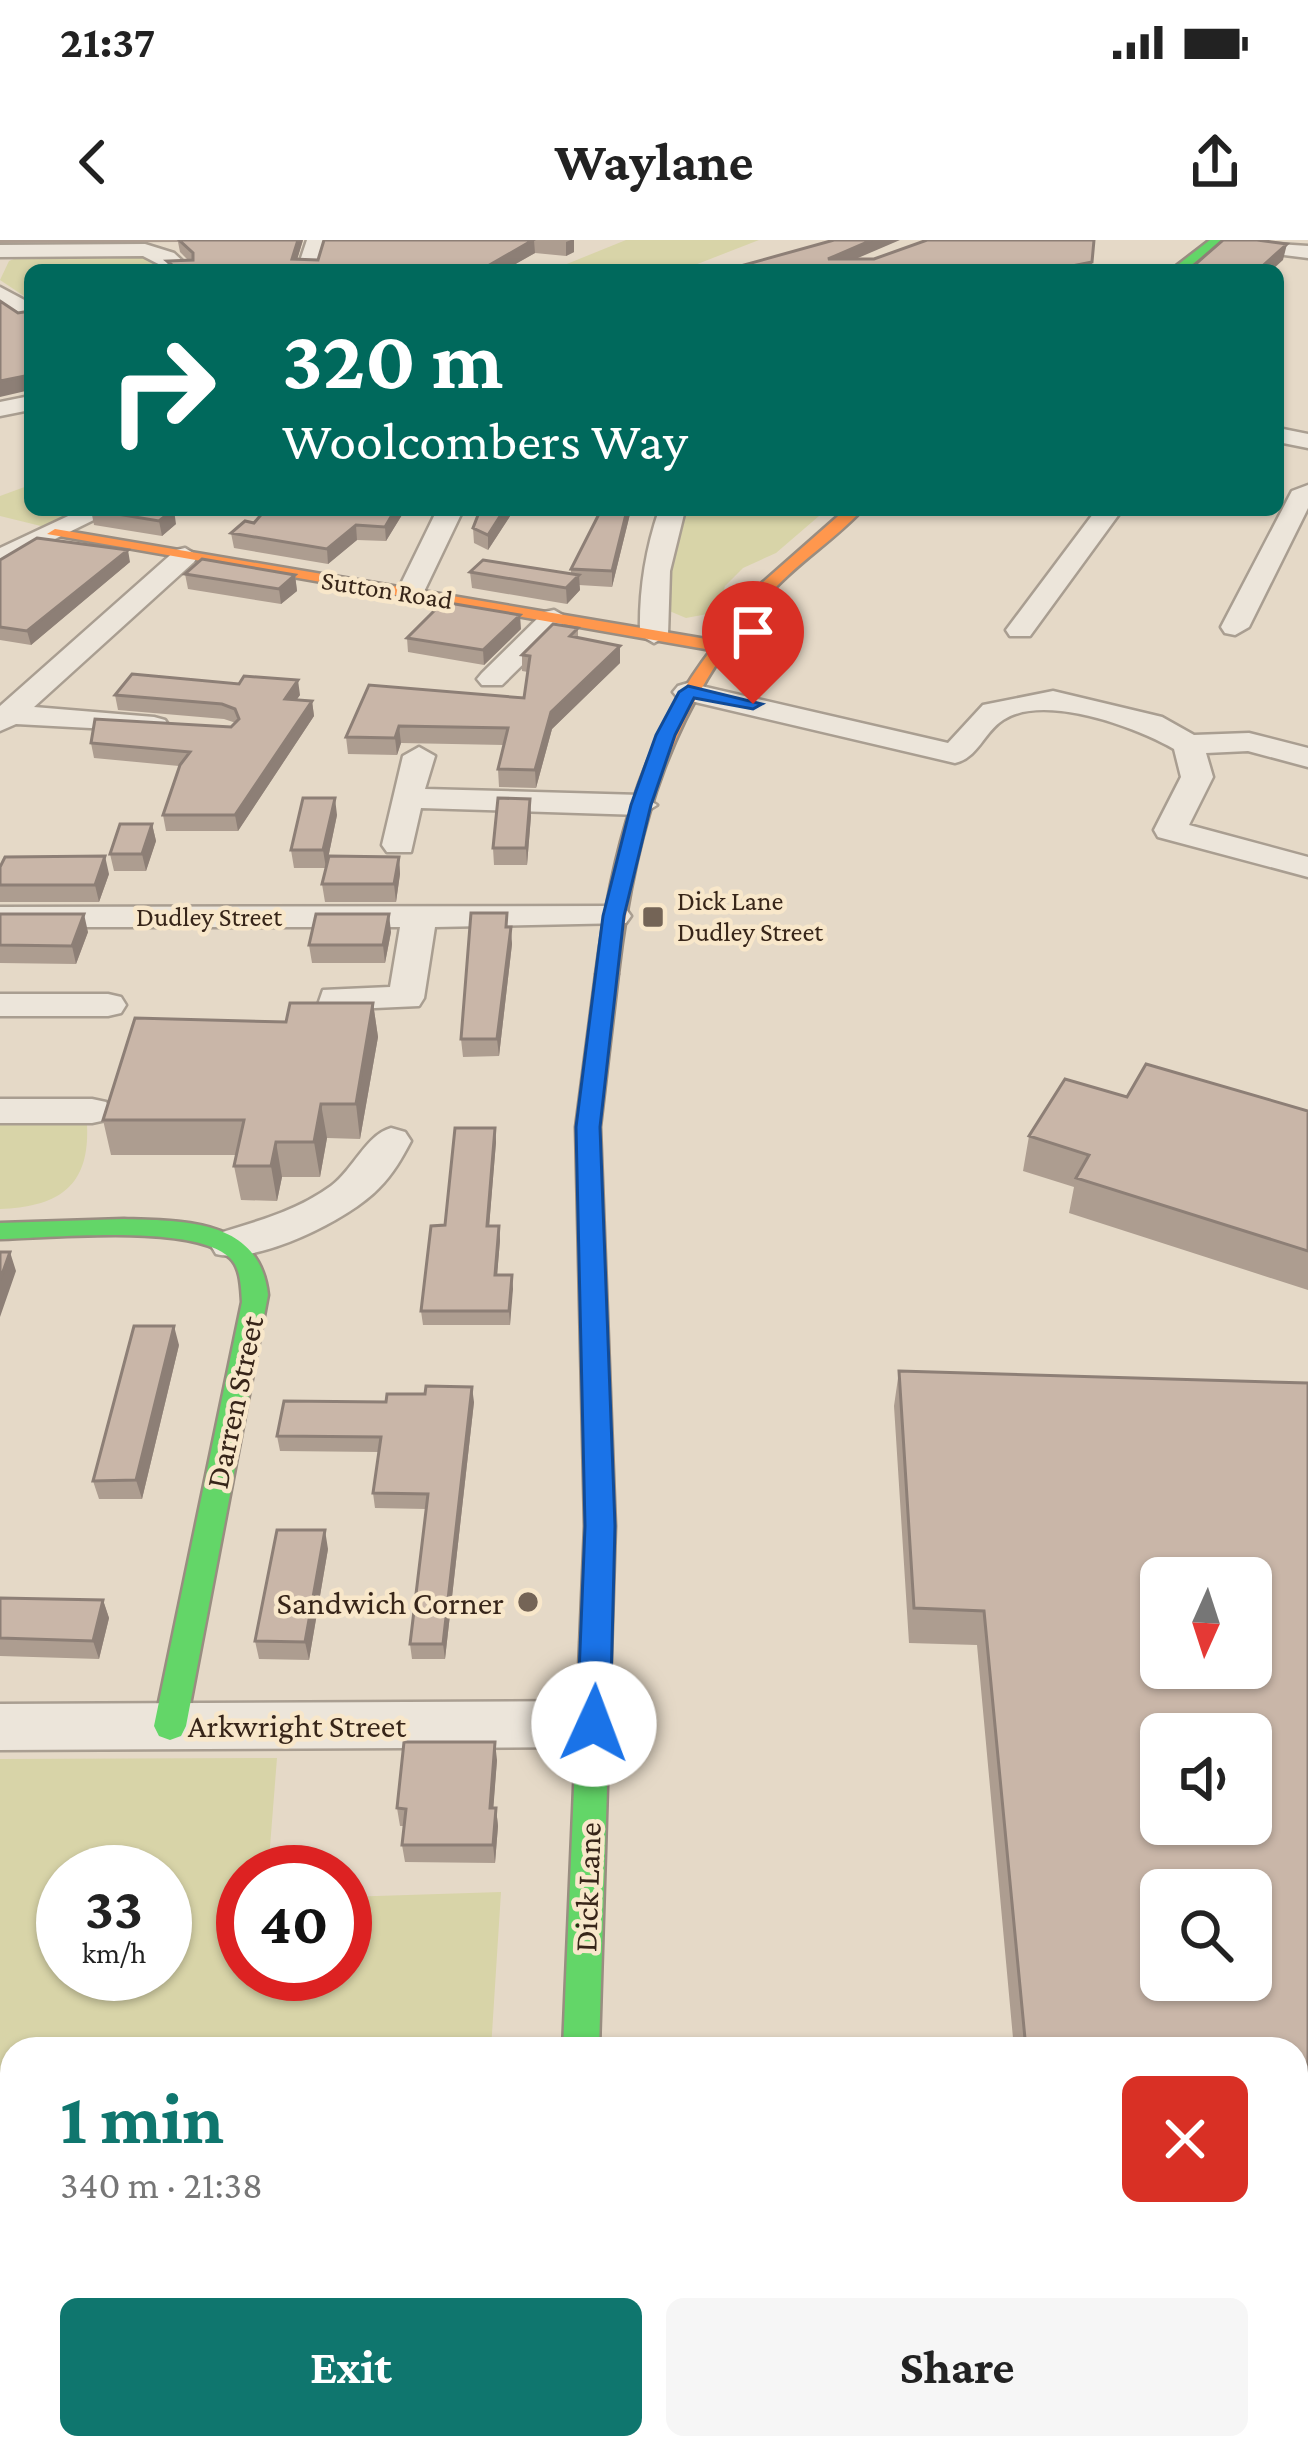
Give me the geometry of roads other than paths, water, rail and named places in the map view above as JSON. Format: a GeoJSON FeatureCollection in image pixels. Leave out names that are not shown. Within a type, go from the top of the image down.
{"type":"FeatureCollection","features":[{"type":"Feature","properties":{"kind":"street"},"geometry":{"type":"LineString","coordinates":[[1205,240],[1308,253]]}},
{"type":"Feature","properties":{"kind":"street"},"geometry":{"type":"LineString","coordinates":[[1185,264],[1217,240]]}},
{"type":"Feature","properties":{"kind":"street"},"geometry":{"type":"LineString","coordinates":[[2,253],[73,245],[154,252],[173,264]]}},
{"type":"Feature","properties":{"kind":"street"},"geometry":{"type":"LineString","coordinates":[[1235,627],[1297,489]]}},
{"type":"Feature","properties":{"kind":"street"},"geometry":{"type":"LineString","coordinates":[[0,558],[89,516]]}},
{"type":"Feature","properties":{"kind":"street"},"geometry":{"type":"LineString","coordinates":[[410,594],[447,516]]}},
{"type":"Feature","properties":{"kind":"street"},"geometry":{"type":"LineString","coordinates":[[654,635],[652,590],[657,553],[670,516]]}},
{"type":"Feature","properties":{"kind":"street","name":"Dick Lane"},"geometry":{"type":"LineString","coordinates":[[581,2037],[600,1526],[588,1127],[614,916],[641,805],[665,735],[688,692],[768,586],[847,516]]}},
{"type":"Feature","properties":{"kind":"street"},"geometry":{"type":"LineString","coordinates":[[1020,630],[1105,516]]}},
{"type":"Feature","properties":{"kind":"street","name":"Sutton Road"},"geometry":{"type":"LineString","coordinates":[[55,534],[720,646]]}},
{"type":"Feature","properties":{"kind":"street"},"geometry":{"type":"LineString","coordinates":[[2,707],[32,689],[185,556]]}},
{"type":"Feature","properties":{"kind":"street"},"geometry":{"type":"LineString","coordinates":[[492,679],[554,618]]}},
{"type":"Feature","properties":{"kind":"street"},"geometry":{"type":"LineString","coordinates":[[688,692],[955,754],[994,711],[1053,700],[1150,723],[1189,744],[1249,742],[1308,758]]}},
{"type":"Feature","properties":{"kind":"street"},"geometry":{"type":"LineString","coordinates":[[2,707],[178,728]]}},
{"type":"Feature","properties":{"kind":"street"},"geometry":{"type":"LineString","coordinates":[[1189,744],[1197,777],[1170,830],[1308,867]]}},
{"type":"Feature","properties":{"kind":"street"},"geometry":{"type":"LineString","coordinates":[[399,845],[406,797],[419,756]]}},
{"type":"Feature","properties":{"kind":"street"},"geometry":{"type":"LineString","coordinates":[[406,797],[641,805]]}},
{"type":"Feature","properties":{"kind":"street","name":"Dudley Street"},"geometry":{"type":"LineString","coordinates":[[0,917],[614,916]]}},
{"type":"Feature","properties":{"kind":"street"},"geometry":{"type":"LineString","coordinates":[[333,1016],[336,998],[406,998],[418,917]]}},
{"type":"Feature","properties":{"kind":"street"},"geometry":{"type":"LineString","coordinates":[[0,1005],[108,1005]]}},
{"type":"Feature","properties":{"kind":"street"},"geometry":{"type":"LineString","coordinates":[[0,1111],[92,1111]]}},
{"type":"Feature","properties":{"kind":"street"},"geometry":{"type":"LineString","coordinates":[[0,1231],[195,1232],[231,1244],[330,1208],[380,1166],[391,1141]]}},
{"type":"Feature","properties":{"kind":"street","name":"Darren Street"},"geometry":{"type":"LineString","coordinates":[[170,1726],[255,1302],[252,1268],[231,1244]]}},
{"type":"Feature","properties":{"kind":"street","name":"Arkwright Street"},"geometry":{"type":"LineString","coordinates":[[0,1727],[594,1724]]}},
{"type":"Feature","properties":{"kind":"place","name":"Dick Lane Dudley Street"},"geometry":{"type":"Point","coordinates":[653,917]}},
{"type":"Feature","properties":{"kind":"place","name":"Sandwich Corner"},"geometry":{"type":"Point","coordinates":[528,1602]}}]}
